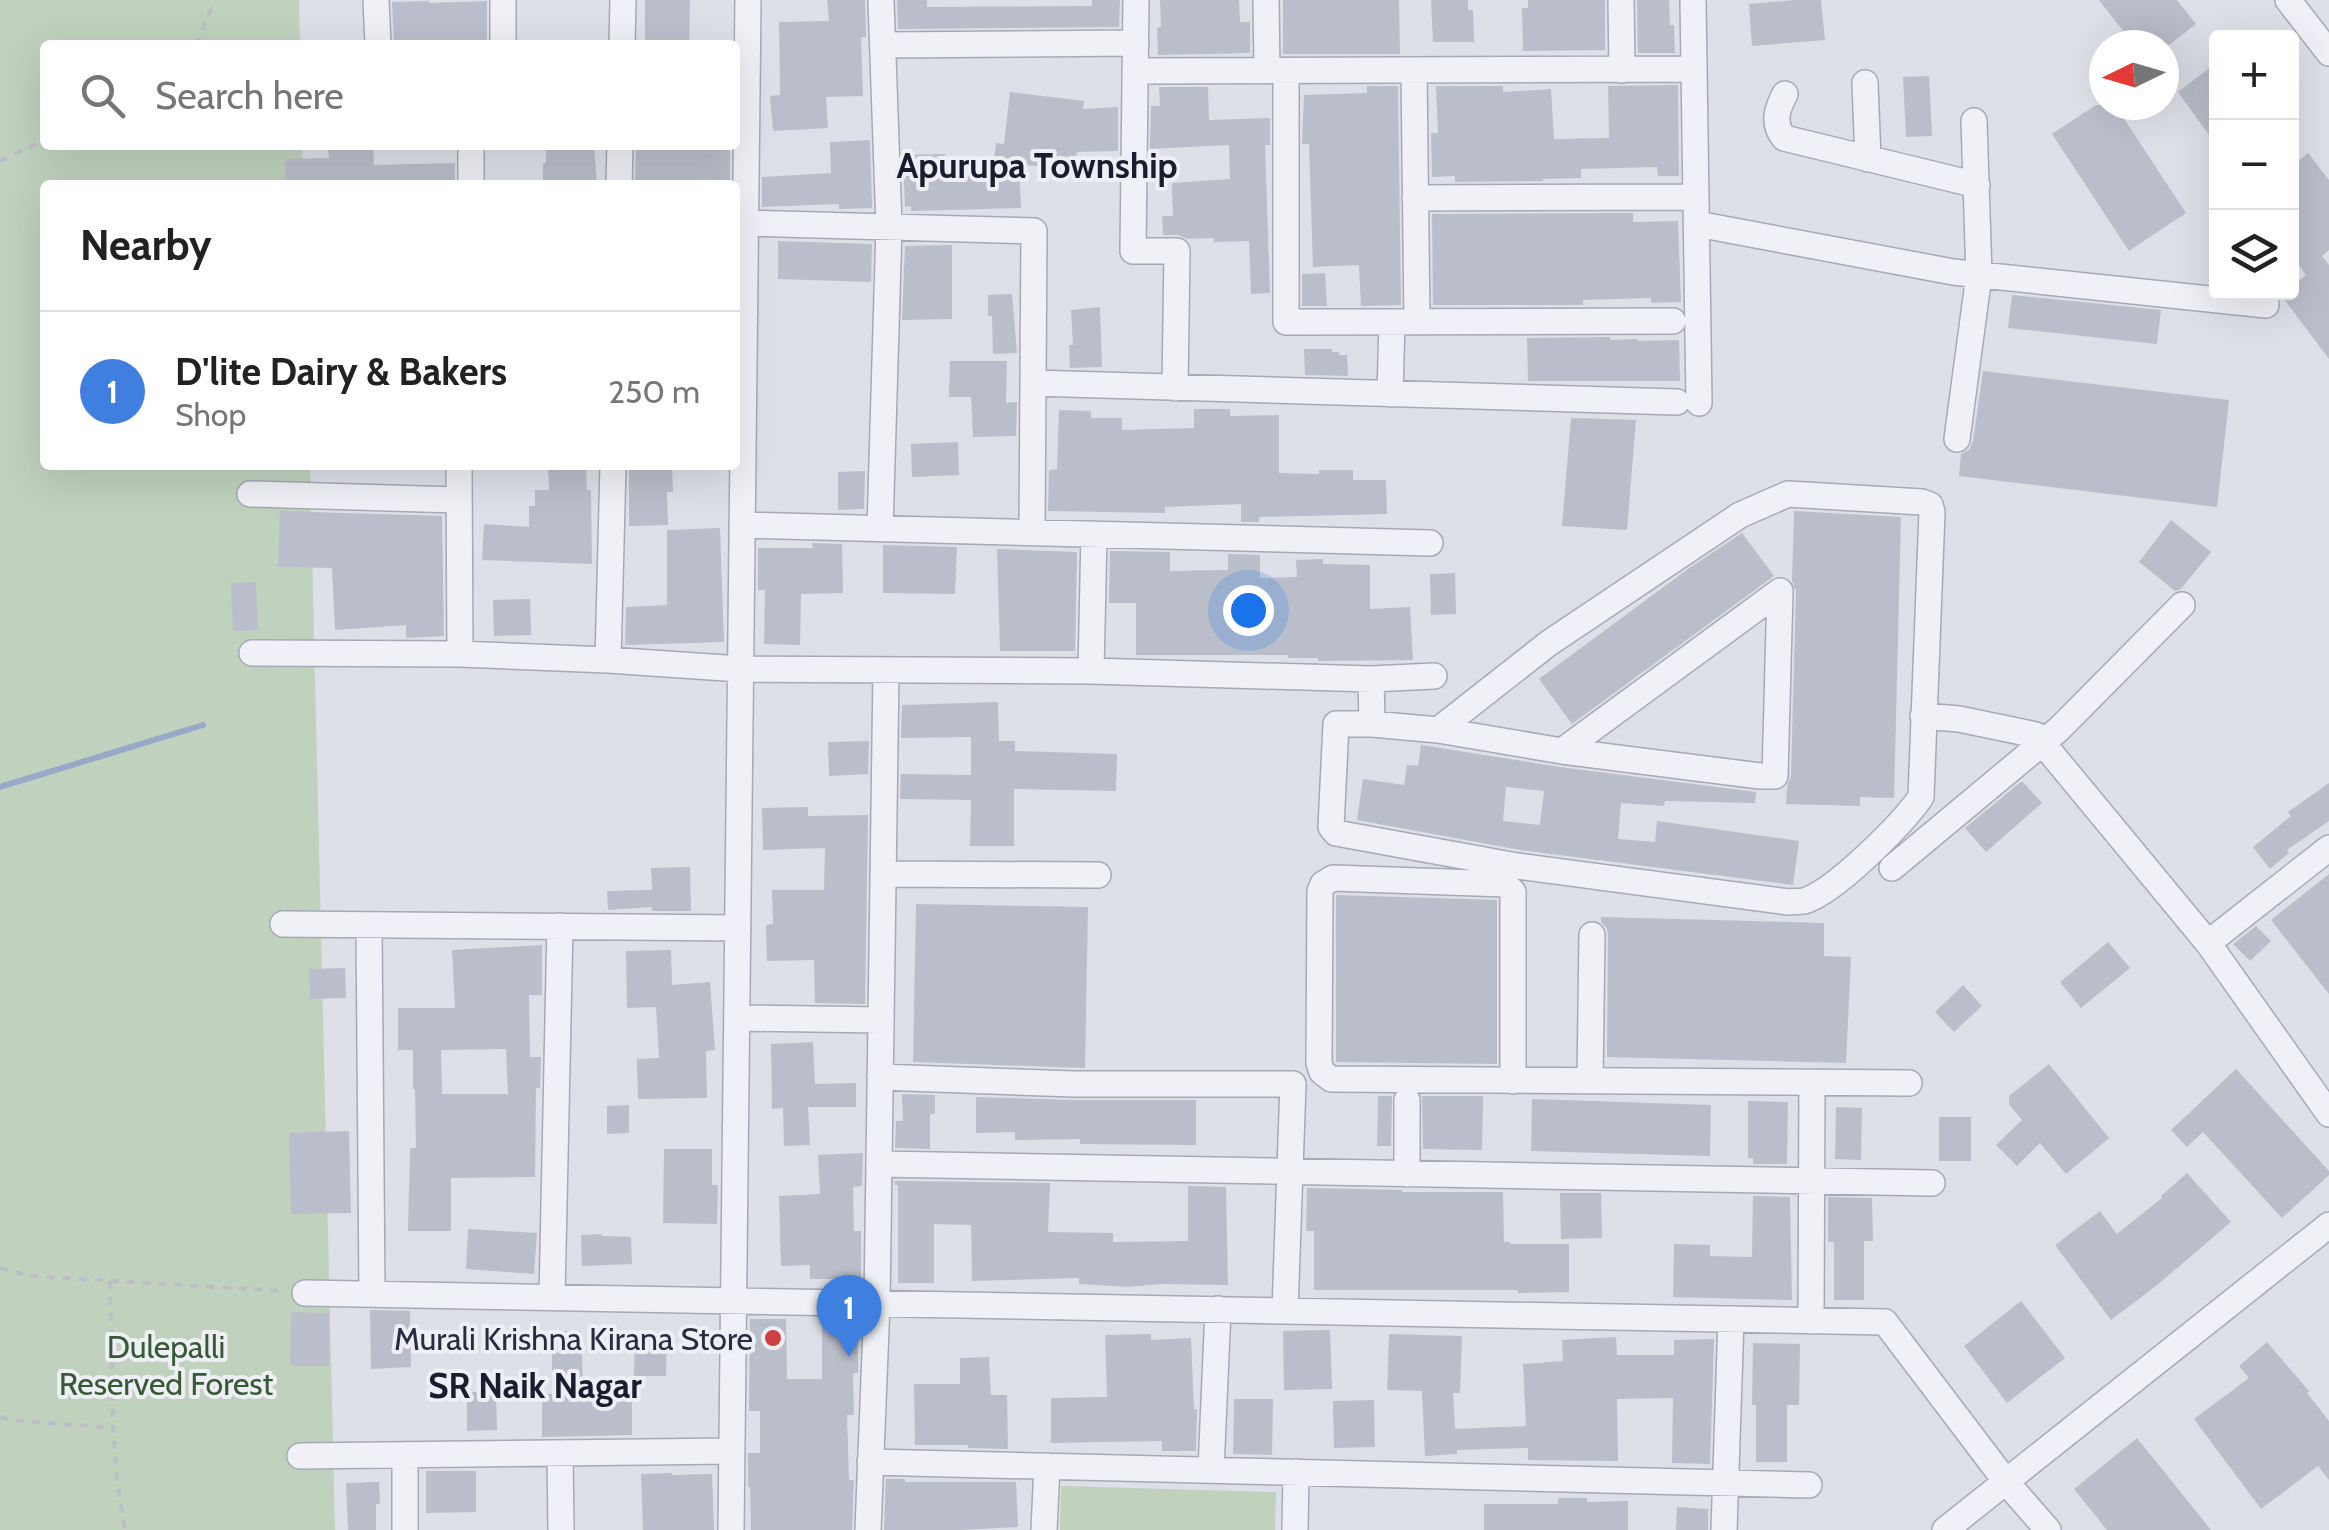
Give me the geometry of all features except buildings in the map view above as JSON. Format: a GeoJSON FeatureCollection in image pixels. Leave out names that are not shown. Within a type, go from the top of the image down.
{"type":"FeatureCollection","features":[{"type":"Feature","properties":{"kind":"street"},"geometry":{"type":"LineString","coordinates":[[376,0],[378,40]]}},
{"type":"Feature","properties":{"kind":"street"},"geometry":{"type":"LineString","coordinates":[[503,0],[503,40]]}},
{"type":"Feature","properties":{"kind":"street"},"geometry":{"type":"LineString","coordinates":[[622,40],[623,0]]}},
{"type":"Feature","properties":{"kind":"street"},"geometry":{"type":"LineString","coordinates":[[731,1530],[742,524],[740,370],[748,0]]}},
{"type":"Feature","properties":{"kind":"street"},"geometry":{"type":"LineString","coordinates":[[880,528],[890,227],[881,0]]}},
{"type":"Feature","properties":{"kind":"street"},"geometry":{"type":"LineString","coordinates":[[1136,0],[1132,251],[1177,251],[1174,388]]}},
{"type":"Feature","properties":{"kind":"street"},"geometry":{"type":"LineString","coordinates":[[1266,0],[1276,71],[1286,322],[1673,322]]}},
{"type":"Feature","properties":{"kind":"street"},"geometry":{"type":"LineString","coordinates":[[1622,0],[1622,70]]}},
{"type":"Feature","properties":{"kind":"street"},"geometry":{"type":"LineString","coordinates":[[1033,383],[1688,403],[1697,224],[1693,0]]}},
{"type":"Feature","properties":{"kind":"street"},"geometry":{"type":"LineString","coordinates":[[2288,0],[2329,53]]}},
{"type":"Feature","properties":{"kind":"street"},"geometry":{"type":"LineString","coordinates":[[883,45],[1136,43]]}},
{"type":"Feature","properties":{"kind":"street"},"geometry":{"type":"LineString","coordinates":[[1390,394],[1404,322],[1416,198],[1414,70]]}},
{"type":"Feature","properties":{"kind":"street"},"geometry":{"type":"LineString","coordinates":[[1135,71],[1694,70]]}},
{"type":"Feature","properties":{"kind":"street"},"geometry":{"type":"LineString","coordinates":[[1865,82],[1868,159]]}},
{"type":"Feature","properties":{"kind":"street"},"geometry":{"type":"LineString","coordinates":[[1785,94],[1776,119],[1784,138],[1976,185]]}},
{"type":"Feature","properties":{"kind":"street"},"geometry":{"type":"LineString","coordinates":[[1957,439],[1986,275],[1974,121]]}},
{"type":"Feature","properties":{"kind":"street"},"geometry":{"type":"LineString","coordinates":[[471,150],[471,180]]}},
{"type":"Feature","properties":{"kind":"street"},"geometry":{"type":"LineString","coordinates":[[619,180],[620,150]]}},
{"type":"Feature","properties":{"kind":"street"},"geometry":{"type":"LineString","coordinates":[[1416,198],[1696,197]]}},
{"type":"Feature","properties":{"kind":"street"},"geometry":{"type":"LineString","coordinates":[[746,223],[1034,231],[1032,532]]}},
{"type":"Feature","properties":{"kind":"street"},"geometry":{"type":"LineString","coordinates":[[1697,224],[1953,272],[2266,306]]}},
{"type":"Feature","properties":{"kind":"street"},"geometry":{"type":"LineString","coordinates":[[459,470],[460,654]]}},
{"type":"Feature","properties":{"kind":"street"},"geometry":{"type":"LineString","coordinates":[[608,660],[613,470]]}},
{"type":"Feature","properties":{"kind":"street"},"geometry":{"type":"LineString","coordinates":[[250,494],[458,500]]}},
{"type":"Feature","properties":{"kind":"street"},"geometry":{"type":"LineString","coordinates":[[1336,678],[1332,827],[1336,834],[1517,866],[1804,901],[1838,883],[1921,797],[1930,505],[1788,494],[1740,515],[1565,633],[1438,730]]}},
{"type":"Feature","properties":{"kind":"street"},"geometry":{"type":"LineString","coordinates":[[742,524],[1430,543]]}},
{"type":"Feature","properties":{"kind":"street"},"geometry":{"type":"LineString","coordinates":[[1090,671],[1094,534]]}},
{"type":"Feature","properties":{"kind":"street"},"geometry":{"type":"LineString","coordinates":[[1336,724],[1438,730],[1562,751],[1775,776],[1780,591],[1562,751]]}},
{"type":"Feature","properties":{"kind":"street"},"geometry":{"type":"LineString","coordinates":[[1892,868],[2059,729],[2182,605]]}},
{"type":"Feature","properties":{"kind":"street"},"geometry":{"type":"LineString","coordinates":[[252,652],[460,654],[740,669],[1090,671],[1371,679],[1434,676]]}},
{"type":"Feature","properties":{"kind":"street"},"geometry":{"type":"LineString","coordinates":[[868,1530],[879,1164],[886,671]]}},
{"type":"Feature","properties":{"kind":"street"},"geometry":{"type":"LineString","coordinates":[[1371,679],[1372,724]]}},
{"type":"Feature","properties":{"kind":"street"},"geometry":{"type":"LineString","coordinates":[[1923,716],[2036,734],[2208,943],[2329,1114]]}},
{"type":"Feature","properties":{"kind":"street"},"geometry":{"type":"LineString","coordinates":[[2208,943],[2329,848]]}},
{"type":"Feature","properties":{"kind":"street"},"geometry":{"type":"LineString","coordinates":[[883,874],[1098,876]]}},
{"type":"Feature","properties":{"kind":"street"},"geometry":{"type":"LineString","coordinates":[[1513,1080],[1512,892],[1506,884],[1333,878],[1324,884],[1320,892],[1319,1063],[1322,1072],[1332,1079],[1812,1084],[1908,1082]]}},
{"type":"Feature","properties":{"kind":"street"},"geometry":{"type":"LineString","coordinates":[[282,924],[738,928]]}},
{"type":"Feature","properties":{"kind":"street"},"geometry":{"type":"LineString","coordinates":[[370,924],[372,1294]]}},
{"type":"Feature","properties":{"kind":"street"},"geometry":{"type":"LineString","coordinates":[[552,1297],[560,926]]}},
{"type":"Feature","properties":{"kind":"street"},"geometry":{"type":"LineString","coordinates":[[1590,1081],[1592,935]]}},
{"type":"Feature","properties":{"kind":"street"},"geometry":{"type":"LineString","coordinates":[[737,1018],[881,1020]]}},
{"type":"Feature","properties":{"kind":"street"},"geometry":{"type":"LineString","coordinates":[[880,1077],[1073,1084],[1294,1084],[1285,1311]]}},
{"type":"Feature","properties":{"kind":"street"},"geometry":{"type":"LineString","coordinates":[[1811,1321],[1812,1084]]}},
{"type":"Feature","properties":{"kind":"street"},"geometry":{"type":"LineString","coordinates":[[1407,1100],[1407,1174]]}},
{"type":"Feature","properties":{"kind":"street"},"geometry":{"type":"LineString","coordinates":[[879,1164],[1932,1183]]}},
{"type":"Feature","properties":{"kind":"street"},"geometry":{"type":"LineString","coordinates":[[1946,1530],[2329,1225]]}},
{"type":"Feature","properties":{"kind":"street"},"geometry":{"type":"LineString","coordinates":[[305,1292],[1885,1322],[2007,1483],[2048,1530]]}},
{"type":"Feature","properties":{"kind":"street"},"geometry":{"type":"LineString","coordinates":[[1211,1470],[1218,1310]]}},
{"type":"Feature","properties":{"kind":"street"},"geometry":{"type":"LineString","coordinates":[[1724,1530],[1731,1319]]}},
{"type":"Feature","properties":{"kind":"street"},"geometry":{"type":"LineString","coordinates":[[300,1456],[732,1451]]}},
{"type":"Feature","properties":{"kind":"street"},"geometry":{"type":"LineString","coordinates":[[560,1453],[560,1530]]}},
{"type":"Feature","properties":{"kind":"street"},"geometry":{"type":"LineString","coordinates":[[405,1456],[405,1530]]}},
{"type":"Feature","properties":{"kind":"street"},"geometry":{"type":"LineString","coordinates":[[870,1462],[1809,1485]]}},
{"type":"Feature","properties":{"kind":"street"},"geometry":{"type":"LineString","coordinates":[[1044,1530],[1046,1466]]}},
{"type":"Feature","properties":{"kind":"street"},"geometry":{"type":"LineString","coordinates":[[1296,1472],[1296,1530]]}},
{"type":"Feature","properties":{"kind":"path"},"geometry":{"type":"LineString","coordinates":[[198,40],[215,0]]}},
{"type":"Feature","properties":{"kind":"path"},"geometry":{"type":"LineString","coordinates":[[0,161],[40,142]]}},
{"type":"Feature","properties":{"kind":"path"},"geometry":{"type":"LineString","coordinates":[[0,1268],[29,1276],[305,1292]]}},
{"type":"Feature","properties":{"kind":"path"},"geometry":{"type":"LineString","coordinates":[[110,1281],[113,1428],[126,1530]]}},
{"type":"Feature","properties":{"kind":"path"},"geometry":{"type":"LineString","coordinates":[[0,1417],[113,1428]]}},
{"type":"Feature","properties":{"kind":"green space","name":"Dulepalli Reserved Forest"},"geometry":{"type":"Polygon","coordinates":[[[0,0],[299,0],[300,40],[40,40],[40,150],[302,150],[303,180],[40,180],[40,470],[310,470],[335,1530],[0,1530],[0,0]]]}},
{"type":"Feature","properties":{"kind":"green space"},"geometry":{"type":"Polygon","coordinates":[[[1061,1486],[1276,1492],[1275,1530],[1060,1530],[1061,1486]]]}},
{"type":"Feature","properties":{"kind":"waterway"},"geometry":{"type":"LineString","coordinates":[[0,787],[203,725]]}},
{"type":"Feature","properties":{"kind":"place","name":"Murali Krishna Kirana Store"},"geometry":{"type":"Point","coordinates":[773,1338]}},
{"type":"Feature","properties":{"kind":"place","name":"D'lite Dairy & Bakers"},"geometry":{"type":"Point","coordinates":[849,1357]}},
{"type":"Feature","properties":{"kind":"district","name":"Apurupa Township"},"geometry":{"type":"Point","coordinates":[1037,165]}},
{"type":"Feature","properties":{"kind":"district","name":"SR Naik Nagar"},"geometry":{"type":"Point","coordinates":[535,1385]}}]}
